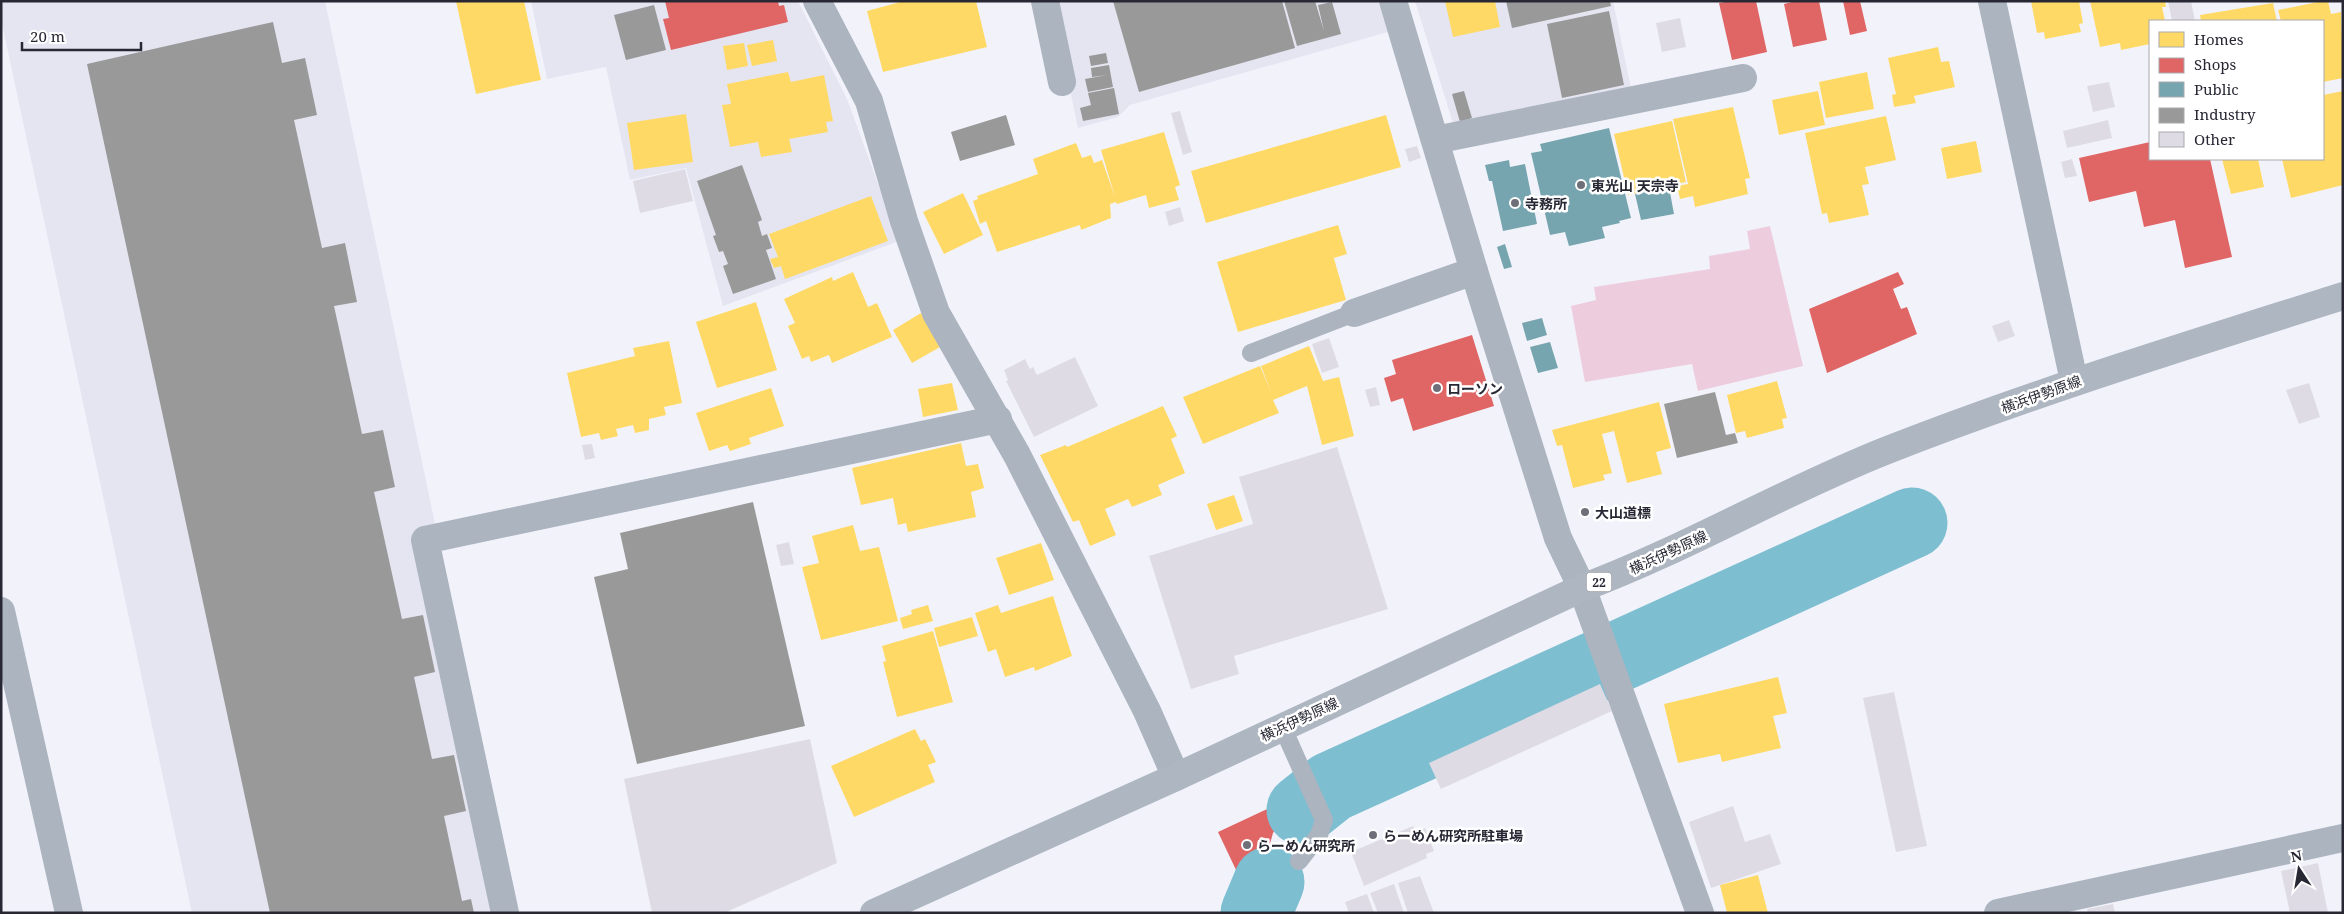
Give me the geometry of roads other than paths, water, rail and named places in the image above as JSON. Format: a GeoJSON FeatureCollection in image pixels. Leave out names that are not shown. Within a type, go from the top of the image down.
{"type":"FeatureCollection","features":[{"type":"Feature","properties":{"kind":"main road","name":"横浜伊勢原線"},"geometry":{"type":"LineString","coordinates":[[874,913],[1176,777],[1282,726],[1582,588],[1649,562],[1835,472],[2074,381],[2343,296]]}},
{"type":"Feature","properties":{"kind":"street"},"geometry":{"type":"LineString","coordinates":[[817,1],[869,101],[904,221],[936,313],[998,419],[1147,712],[1176,777]]}},
{"type":"Feature","properties":{"kind":"street"},"geometry":{"type":"LineString","coordinates":[[1044,1],[1062,82]]}},
{"type":"Feature","properties":{"kind":"street"},"geometry":{"type":"LineString","coordinates":[[1393,1],[1474,271],[1558,538],[1582,588],[1700,913]]}},
{"type":"Feature","properties":{"kind":"street"},"geometry":{"type":"LineString","coordinates":[[1992,1],[2074,381]]}},
{"type":"Feature","properties":{"kind":"street"},"geometry":{"type":"LineString","coordinates":[[1435,140],[1743,78]]}},
{"type":"Feature","properties":{"kind":"street"},"geometry":{"type":"LineString","coordinates":[[1354,313],[1474,271]]}},
{"type":"Feature","properties":{"kind":"street"},"geometry":{"type":"LineString","coordinates":[[505,913],[425,540],[998,419]]}},
{"type":"Feature","properties":{"kind":"street"},"geometry":{"type":"LineString","coordinates":[[1,611],[69,913]]}},
{"type":"Feature","properties":{"kind":"street"},"geometry":{"type":"LineString","coordinates":[[1998,913],[2343,838]]}},
{"type":"Feature","properties":{"kind":"lane"},"geometry":{"type":"LineString","coordinates":[[1251,353],[1354,313]]}},
{"type":"Feature","properties":{"kind":"lane"},"geometry":{"type":"LineString","coordinates":[[1282,726],[1324,820],[1319,835],[1299,861]]}},
{"type":"Feature","properties":{"kind":"waterway"},"geometry":{"type":"LineString","coordinates":[[1302,810],[1331,787],[1912,523]]}},
{"type":"Feature","properties":{"kind":"waterway"},"geometry":{"type":"LineString","coordinates":[[1256,913],[1269,882]]}},
{"type":"Feature","properties":{"kind":"place","name":"東光山 天宗寺"},"geometry":{"type":"Point","coordinates":[1581,185]}},
{"type":"Feature","properties":{"kind":"place","name":"寺務所"},"geometry":{"type":"Point","coordinates":[1515,203]}},
{"type":"Feature","properties":{"kind":"place","name":"ローソン"},"geometry":{"type":"Point","coordinates":[1437,388]}},
{"type":"Feature","properties":{"kind":"place","name":"大山道標"},"geometry":{"type":"Point","coordinates":[1585,512]}},
{"type":"Feature","properties":{"kind":"place","name":"らーめん研究所駐車場"},"geometry":{"type":"Point","coordinates":[1373,835]}},
{"type":"Feature","properties":{"kind":"place","name":"らーめん研究所"},"geometry":{"type":"Point","coordinates":[1247,845]}}]}
